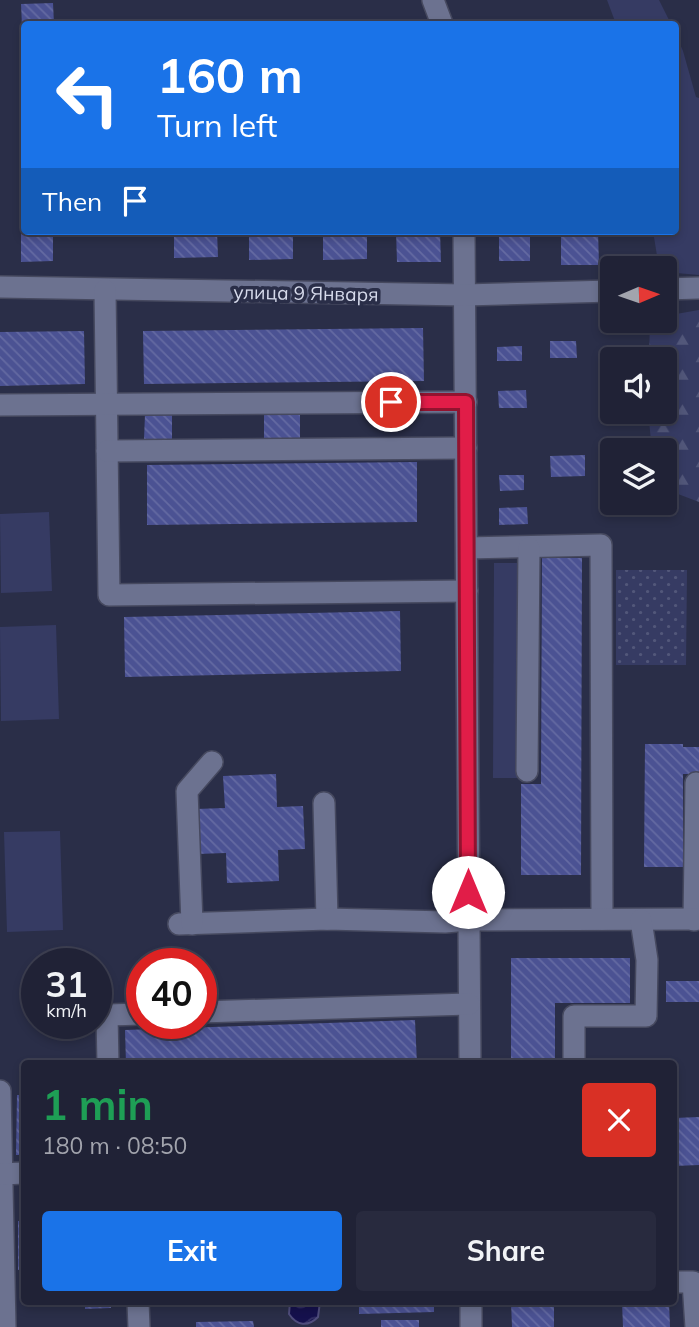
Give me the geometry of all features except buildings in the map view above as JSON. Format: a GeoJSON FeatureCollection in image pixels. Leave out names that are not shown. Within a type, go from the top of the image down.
{"type":"FeatureCollection","features":[{"type":"Feature","properties":{"kind":"street"},"geometry":{"type":"LineString","coordinates":[[433,0],[441,21]]}},
{"type":"Feature","properties":{"kind":"street"},"geometry":{"type":"LineString","coordinates":[[464,235],[470,1060]]}},
{"type":"Feature","properties":{"kind":"street","name":"улица 9 Января"},"geometry":{"type":"LineString","coordinates":[[0,287],[465,295],[600,291]]}},
{"type":"Feature","properties":{"kind":"street"},"geometry":{"type":"LineString","coordinates":[[677,289],[699,288]]}},
{"type":"Feature","properties":{"kind":"street"},"geometry":{"type":"LineString","coordinates":[[105,290],[109,595],[467,591]]}},
{"type":"Feature","properties":{"kind":"street"},"geometry":{"type":"LineString","coordinates":[[0,405],[466,402]]}},
{"type":"Feature","properties":{"kind":"street"},"geometry":{"type":"LineString","coordinates":[[107,451],[466,449]]}},
{"type":"Feature","properties":{"kind":"street"},"geometry":{"type":"LineString","coordinates":[[467,548],[601,545],[601,919]]}},
{"type":"Feature","properties":{"kind":"street"},"geometry":{"type":"LineString","coordinates":[[527,771],[529,548]]}},
{"type":"Feature","properties":{"kind":"street"},"geometry":{"type":"LineString","coordinates":[[212,762],[187,791],[186,924],[327,919],[445,922],[696,919],[696,783]]}},
{"type":"Feature","properties":{"kind":"street"},"geometry":{"type":"LineString","coordinates":[[324,803],[327,919]]}},
{"type":"Feature","properties":{"kind":"street"},"geometry":{"type":"LineString","coordinates":[[574,1060],[574,1016],[646,1016],[647,960],[641,920]]}},
{"type":"Feature","properties":{"kind":"street"},"geometry":{"type":"LineString","coordinates":[[217,1012],[469,1004]]}},
{"type":"Feature","properties":{"kind":"street"},"geometry":{"type":"LineString","coordinates":[[108,1060],[107,1015],[126,1014]]}},
{"type":"Feature","properties":{"kind":"street"},"geometry":{"type":"LineString","coordinates":[[0,1091],[5,1327]]}},
{"type":"Feature","properties":{"kind":"street"},"geometry":{"type":"LineString","coordinates":[[2,1174],[21,1173]]}},
{"type":"Feature","properties":{"kind":"street"},"geometry":{"type":"LineString","coordinates":[[677,1282],[693,1282],[697,1292],[696,1327]]}},
{"type":"Feature","properties":{"kind":"street"},"geometry":{"type":"LineString","coordinates":[[138,1305],[139,1327]]}},
{"type":"Feature","properties":{"kind":"street"},"geometry":{"type":"LineString","coordinates":[[471,1305],[471,1327]]}},
{"type":"Feature","properties":{"kind":"green space"},"geometry":{"type":"Polygon","coordinates":[[[607,0],[659,0],[670,21],[615,21],[607,0]]]}},
{"type":"Feature","properties":{"kind":"green space"},"geometry":{"type":"Polygon","coordinates":[[[679,42],[696,97],[699,98],[699,275],[677,273],[677,256],[657,256],[654,235],[679,235],[679,42]]]}},
{"type":"Feature","properties":{"kind":"green space"},"geometry":{"type":"Polygon","coordinates":[[[699,310],[699,502],[677,494],[677,438],[651,438],[649,424],[677,424],[677,347],[649,347],[650,333],[677,333],[677,314],[699,310]]]}},
{"type":"Feature","properties":{"kind":"green space"},"geometry":{"type":"Polygon","coordinates":[[[49,512],[52,591],[1,593],[0,514],[49,512]]]}},
{"type":"Feature","properties":{"kind":"green space"},"geometry":{"type":"Polygon","coordinates":[[[494,563],[533,563],[533,778],[493,778],[494,563]]]}},
{"type":"Feature","properties":{"kind":"green space"},"geometry":{"type":"Polygon","coordinates":[[[616,570],[687,570],[686,665],[616,665],[616,570]]]}},
{"type":"Feature","properties":{"kind":"green space"},"geometry":{"type":"Polygon","coordinates":[[[56,625],[59,719],[1,721],[0,627],[56,625]]]}},
{"type":"Feature","properties":{"kind":"green space"},"geometry":{"type":"Polygon","coordinates":[[[60,831],[63,930],[7,932],[4,832],[60,831]]]}},
{"type":"Feature","properties":{"kind":"water"},"geometry":{"type":"Polygon","coordinates":[[[290,1305],[320,1305],[318,1317],[307,1324],[299,1323],[289,1314],[290,1305]]]}},
{"type":"Feature","properties":{"kind":"route"},"geometry":{"type":"LineString","coordinates":[[391,402],[466,402],[468,892]]}}]}
